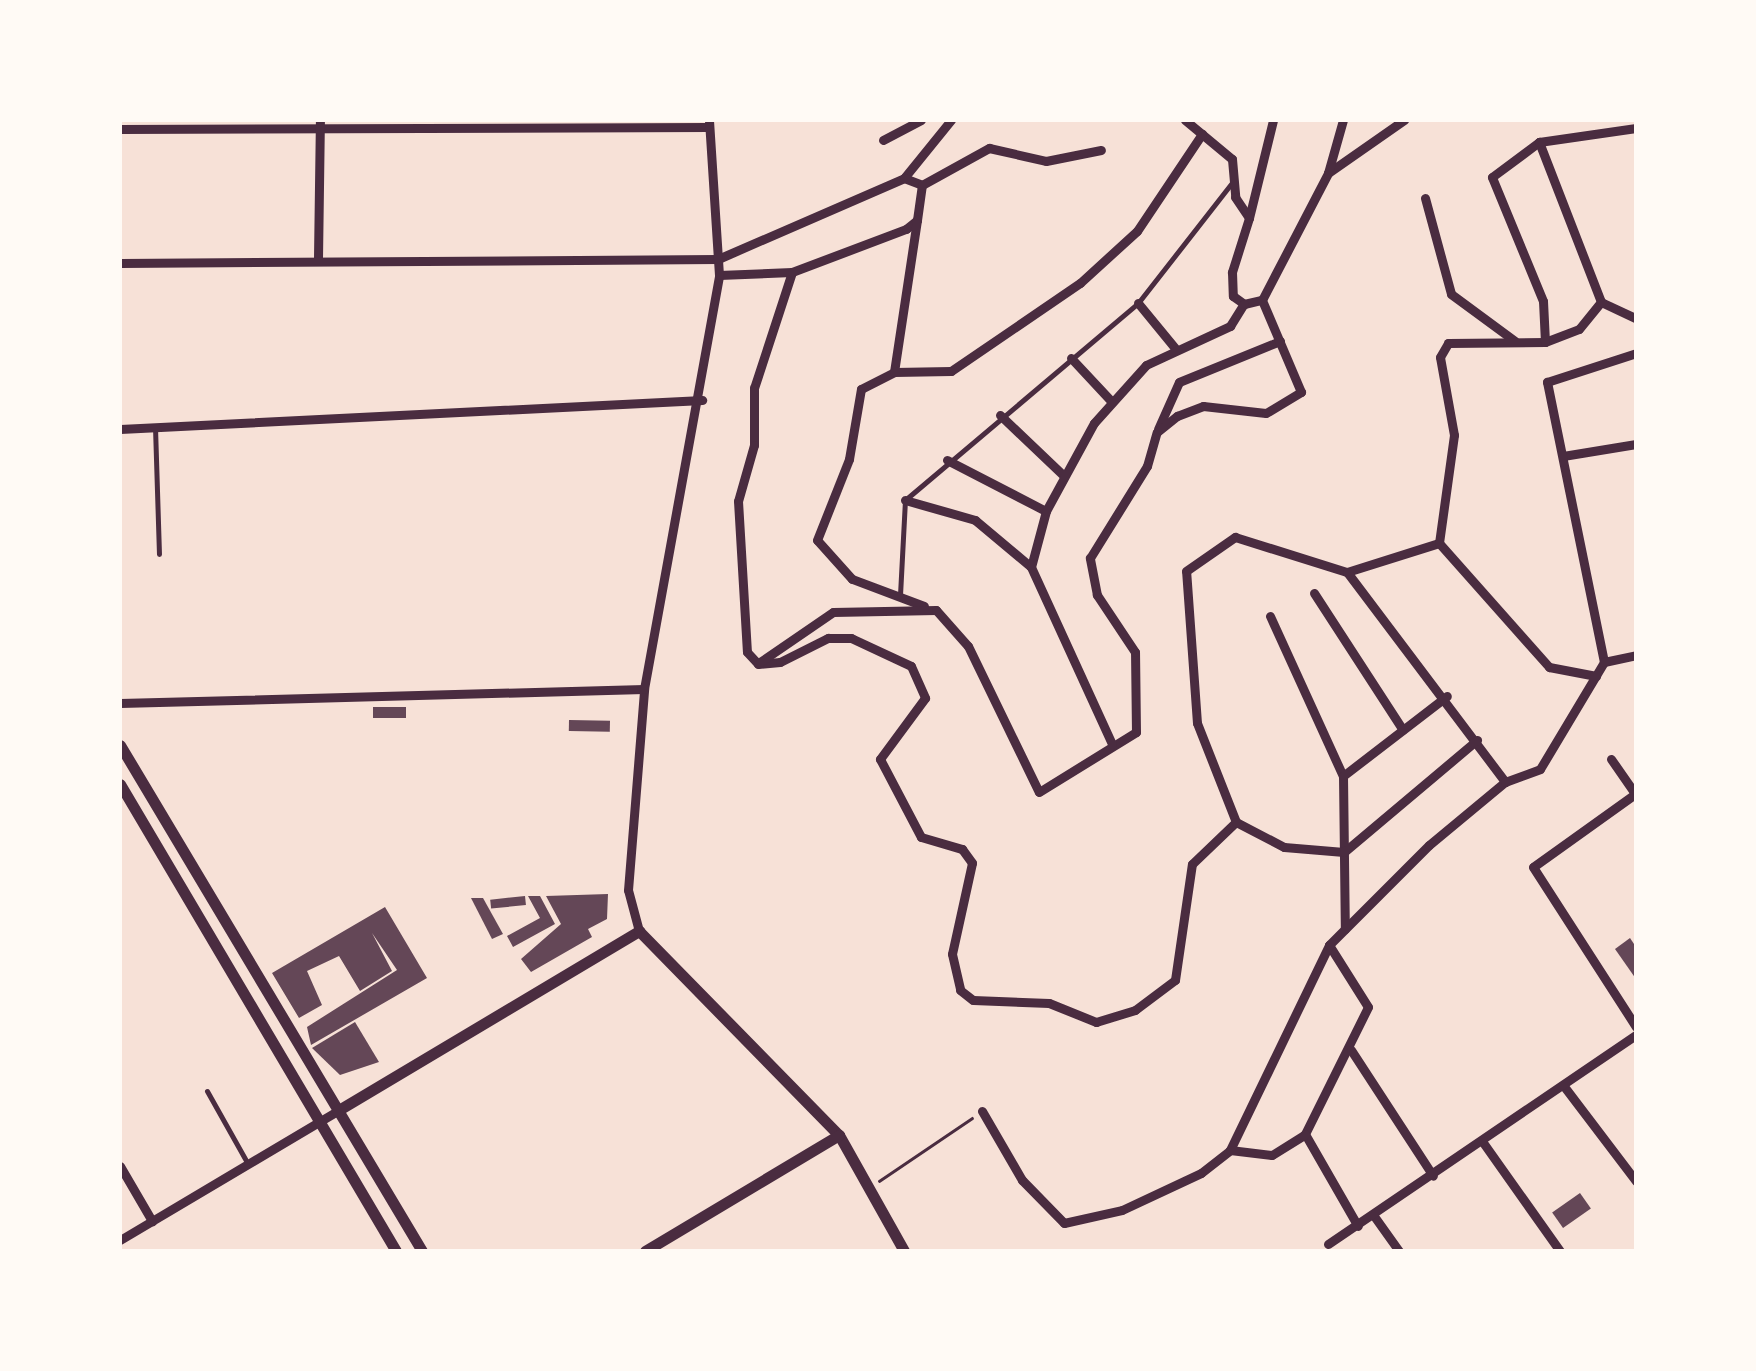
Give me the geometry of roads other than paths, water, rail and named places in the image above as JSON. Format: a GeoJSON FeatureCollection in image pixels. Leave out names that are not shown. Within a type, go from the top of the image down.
{"type":"FeatureCollection","features":[{"type":"Feature","properties":{"kind":"street"},"geometry":{"type":"LineString","coordinates":[[883,140],[921,120]]}},
{"type":"Feature","properties":{"kind":"street"},"geometry":{"type":"LineString","coordinates":[[120,263],[318,258],[718,259],[904,178],[951,120]]}},
{"type":"Feature","properties":{"kind":"street"},"geometry":{"type":"LineString","coordinates":[[1185,120],[1232,159],[1238,210],[1249,218]]}},
{"type":"Feature","properties":{"kind":"street"},"geometry":{"type":"LineString","coordinates":[[1244,304],[1234,296],[1232,272],[1273,120]]}},
{"type":"Feature","properties":{"kind":"street"},"geometry":{"type":"LineString","coordinates":[[1262,300],[1328,173],[1343,120]]}},
{"type":"Feature","properties":{"kind":"street"},"geometry":{"type":"LineString","coordinates":[[1328,173],[1404,120]]}},
{"type":"Feature","properties":{"kind":"street"},"geometry":{"type":"LineString","coordinates":[[120,128],[709,124],[718,276],[702,400],[644,690],[628,890],[638,932],[839,1135],[904,1251]]}},
{"type":"Feature","properties":{"kind":"street"},"geometry":{"type":"LineString","coordinates":[[318,258],[319,125]]}},
{"type":"Feature","properties":{"kind":"street"},"geometry":{"type":"LineString","coordinates":[[1545,342],[1543,301],[1492,177],[1539,142],[1636,129]]}},
{"type":"Feature","properties":{"kind":"street"},"geometry":{"type":"LineString","coordinates":[[1202,134],[1138,231],[1080,283],[951,371],[894,372],[861,389],[848,459],[814,529],[838,568],[900,598],[936,610],[968,646],[1039,792],[1141,724],[1142,685],[1135,652],[1088,573],[1090,558],[1146,466],[1178,382],[1280,341]]}},
{"type":"Feature","properties":{"kind":"street"},"geometry":{"type":"LineString","coordinates":[[1539,142],[1601,302],[1636,318]]}},
{"type":"Feature","properties":{"kind":"street"},"geometry":{"type":"LineString","coordinates":[[922,185],[989,148],[1046,161],[1101,150]]}},
{"type":"Feature","properties":{"kind":"street"},"geometry":{"type":"LineString","coordinates":[[904,178],[922,185]]}},
{"type":"Feature","properties":{"kind":"street"},"geometry":{"type":"LineString","coordinates":[[894,372],[922,185]]}},
{"type":"Feature","properties":{"kind":"street"},"geometry":{"type":"LineString","coordinates":[[1424,198],[1452,294],[1518,342]]}},
{"type":"Feature","properties":{"kind":"street"},"geometry":{"type":"LineString","coordinates":[[718,276],[792,272],[917,220]]}},
{"type":"Feature","properties":{"kind":"street"},"geometry":{"type":"LineString","coordinates":[[758,664],[747,652],[738,501],[754,446],[754,388],[792,272]]}},
{"type":"Feature","properties":{"kind":"street"},"geometry":{"type":"LineString","coordinates":[[1031,567],[1046,511],[1112,402],[1175,348],[1230,326],[1244,304],[1262,300]]}},
{"type":"Feature","properties":{"kind":"street"},"geometry":{"type":"LineString","coordinates":[[1157,432],[1203,406],[1279,410],[1302,392],[1262,300]]}},
{"type":"Feature","properties":{"kind":"street"},"geometry":{"type":"LineString","coordinates":[[1596,676],[1549,667],[1439,543],[1454,435],[1440,357],[1464,336],[1545,342],[1579,329],[1601,302]]}},
{"type":"Feature","properties":{"kind":"street"},"geometry":{"type":"LineString","coordinates":[[1138,304],[1175,348]]}},
{"type":"Feature","properties":{"kind":"street"},"geometry":{"type":"LineString","coordinates":[[982,1111],[1022,1180],[1064,1223],[1168,1192],[1230,1150],[1328,945],[1505,782],[1546,761],[1604,662],[1577,561],[1564,456],[1546,382],[1636,353]]}},
{"type":"Feature","properties":{"kind":"street"},"geometry":{"type":"LineString","coordinates":[[1071,358],[1112,402]]}},
{"type":"Feature","properties":{"kind":"street"},"geometry":{"type":"LineString","coordinates":[[120,429],[702,400]]}},
{"type":"Feature","properties":{"kind":"street"},"geometry":{"type":"LineString","coordinates":[[1000,415],[1064,476]]}},
{"type":"Feature","properties":{"kind":"street"},"geometry":{"type":"LineString","coordinates":[[1564,456],[1636,444]]}},
{"type":"Feature","properties":{"kind":"street"},"geometry":{"type":"LineString","coordinates":[[947,460],[1046,511]]}},
{"type":"Feature","properties":{"kind":"street"},"geometry":{"type":"LineString","coordinates":[[905,500],[976,520],[1031,567],[1112,744]]}},
{"type":"Feature","properties":{"kind":"street"},"geometry":{"type":"LineString","coordinates":[[1477,740],[1344,852],[1284,847],[1236,822],[1196,723],[1186,571],[1225,542],[1256,537],[1348,572],[1447,696],[1477,740],[1505,782]]}},
{"type":"Feature","properties":{"kind":"street"},"geometry":{"type":"LineString","coordinates":[[1348,572],[1439,543]]}},
{"type":"Feature","properties":{"kind":"street"},"geometry":{"type":"LineString","coordinates":[[1314,593],[1403,730]]}},
{"type":"Feature","properties":{"kind":"street"},"geometry":{"type":"LineString","coordinates":[[758,664],[833,612],[936,610]]}},
{"type":"Feature","properties":{"kind":"street"},"geometry":{"type":"LineString","coordinates":[[1270,616],[1343,776],[1345,929]]}},
{"type":"Feature","properties":{"kind":"street"},"geometry":{"type":"LineString","coordinates":[[758,664],[851,638],[911,666],[922,683],[925,698],[880,759],[921,837],[962,849],[972,862],[952,954],[960,990],[974,1000],[1049,1003],[1096,1022],[1135,1010],[1175,980],[1192,864],[1236,822]]}},
{"type":"Feature","properties":{"kind":"street"},"geometry":{"type":"LineString","coordinates":[[1604,662],[1636,655]]}},
{"type":"Feature","properties":{"kind":"street"},"geometry":{"type":"LineString","coordinates":[[120,703],[644,690]]}},
{"type":"Feature","properties":{"kind":"street"},"geometry":{"type":"LineString","coordinates":[[1343,776],[1447,696]]}},
{"type":"Feature","properties":{"kind":"street"},"geometry":{"type":"LineString","coordinates":[[120,745],[422,1251]]}},
{"type":"Feature","properties":{"kind":"street"},"geometry":{"type":"LineString","coordinates":[[1610,758],[1636,794],[1533,867],[1636,1026]]}},
{"type":"Feature","properties":{"kind":"street"},"geometry":{"type":"LineString","coordinates":[[120,784],[396,1251]]}},
{"type":"Feature","properties":{"kind":"street"},"geometry":{"type":"LineString","coordinates":[[120,1240],[638,932]]}},
{"type":"Feature","properties":{"kind":"street"},"geometry":{"type":"LineString","coordinates":[[1230,1150],[1272,1155],[1305,1134],[1352,1050],[1368,1004],[1328,945]]}},
{"type":"Feature","properties":{"kind":"street"},"geometry":{"type":"LineString","coordinates":[[1328,1244],[1636,1035]]}},
{"type":"Feature","properties":{"kind":"street"},"geometry":{"type":"LineString","coordinates":[[1352,1050],[1433,1176]]}},
{"type":"Feature","properties":{"kind":"street"},"geometry":{"type":"LineString","coordinates":[[1563,1085],[1636,1181]]}},
{"type":"Feature","properties":{"kind":"street"},"geometry":{"type":"LineString","coordinates":[[1305,1134],[1358,1226]]}},
{"type":"Feature","properties":{"kind":"street"},"geometry":{"type":"LineString","coordinates":[[645,1251],[839,1135]]}},
{"type":"Feature","properties":{"kind":"street"},"geometry":{"type":"LineString","coordinates":[[1482,1141],[1560,1251]]}},
{"type":"Feature","properties":{"kind":"street"},"geometry":{"type":"LineString","coordinates":[[120,1166],[152,1221]]}},
{"type":"Feature","properties":{"kind":"street"},"geometry":{"type":"LineString","coordinates":[[1374,1216],[1400,1251]]}},
{"type":"Feature","properties":{"kind":"lane"},"geometry":{"type":"LineString","coordinates":[[900,598],[905,500],[1000,415],[1138,304],[1235,178]]}},
{"type":"Feature","properties":{"kind":"lane"},"geometry":{"type":"LineString","coordinates":[[155,427],[159,554]]}},
{"type":"Feature","properties":{"kind":"lane"},"geometry":{"type":"LineString","coordinates":[[207,1091],[248,1164]]}}]}
